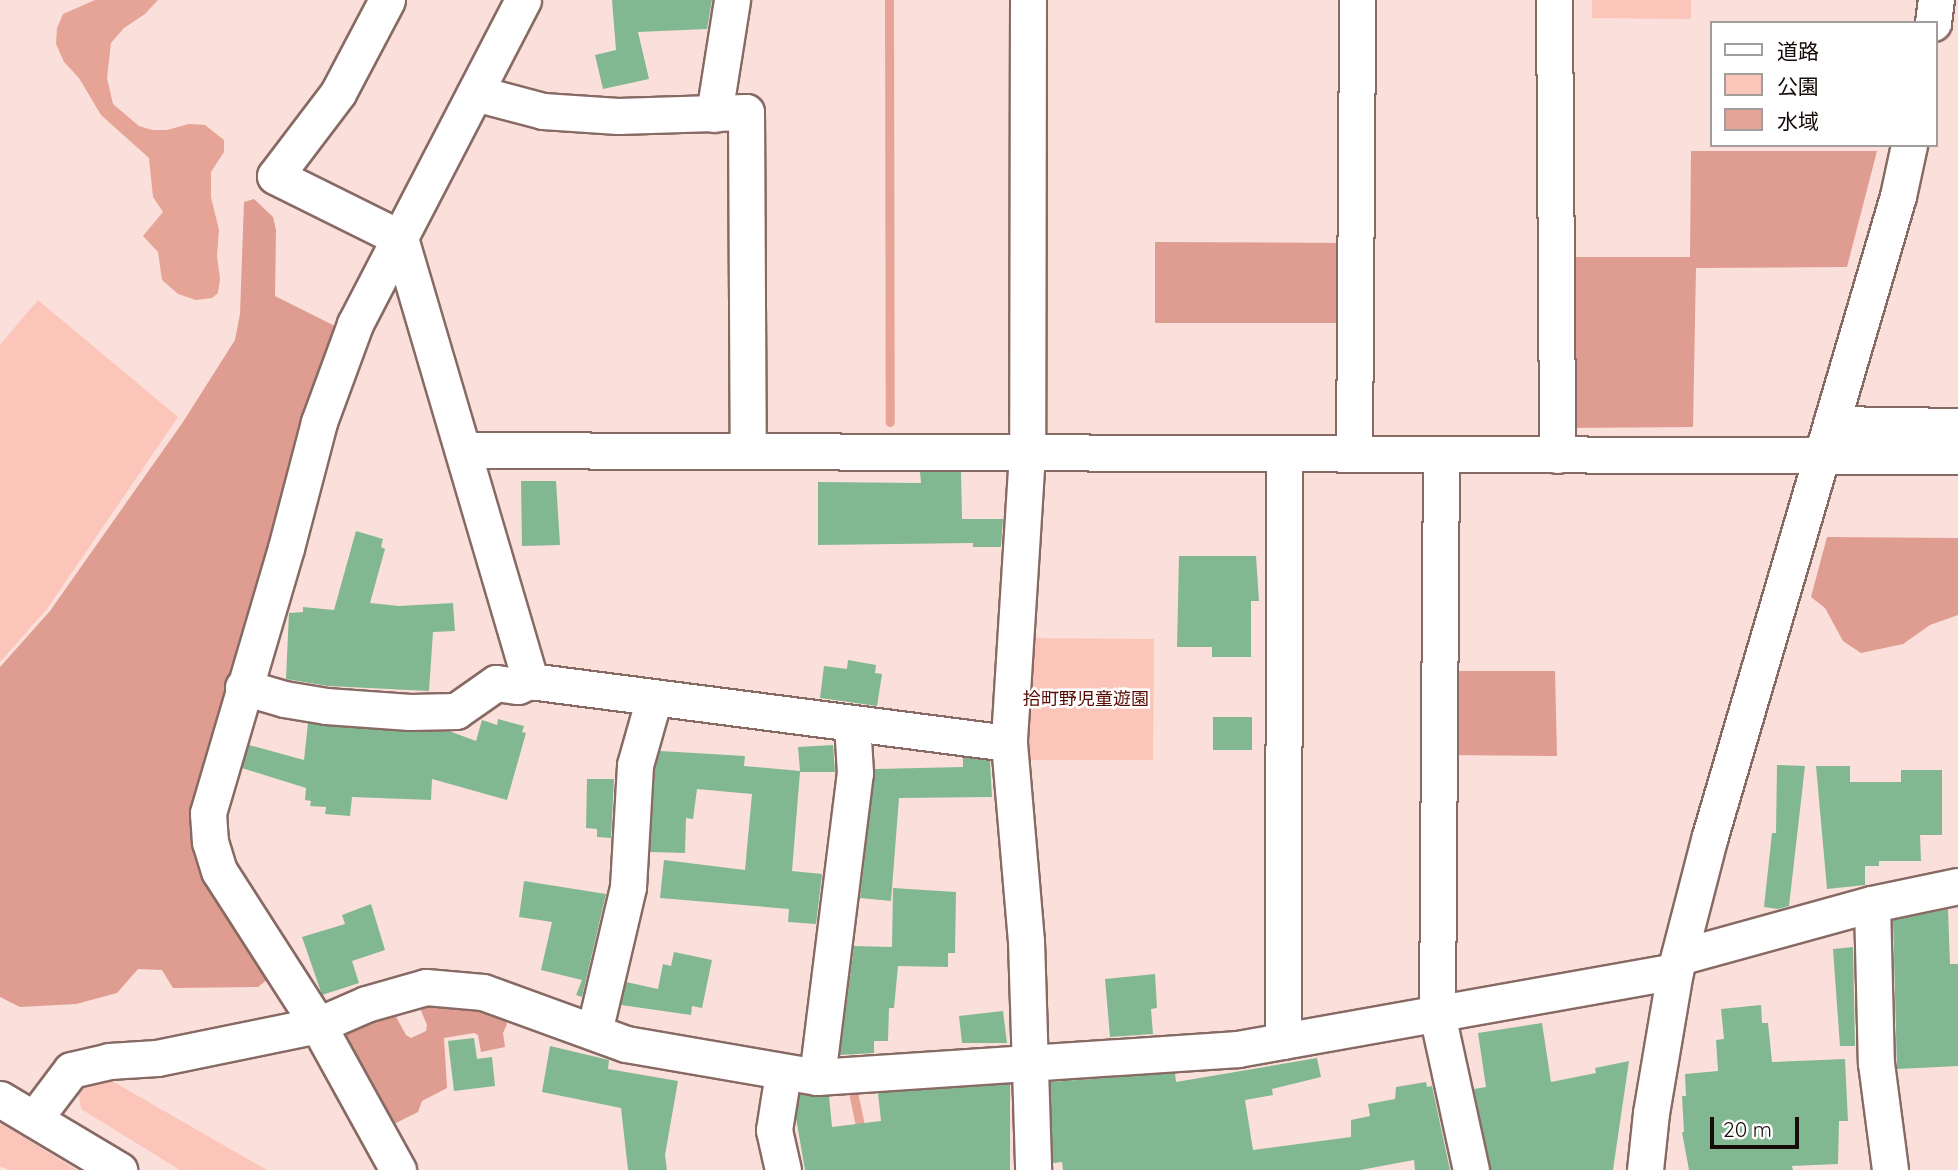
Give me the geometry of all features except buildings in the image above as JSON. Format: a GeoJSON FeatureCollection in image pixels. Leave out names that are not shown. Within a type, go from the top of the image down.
{"type":"FeatureCollection","features":[{"type":"Feature","properties":{"kind":"street"},"geometry":{"type":"LineString","coordinates":[[387,0],[338,93],[275,176],[400,238],[530,681]]}},
{"type":"Feature","properties":{"kind":"street"},"geometry":{"type":"LineString","coordinates":[[398,1170],[318,1025],[219,871],[209,842],[208,813],[286,548],[319,422],[355,324],[523,0]]}},
{"type":"Feature","properties":{"kind":"street"},"geometry":{"type":"LineString","coordinates":[[714,114],[732,0]]}},
{"type":"Feature","properties":{"kind":"street"},"geometry":{"type":"LineString","coordinates":[[1028,0],[1027,453],[1009,743],[1026,941],[1032,1170]]}},
{"type":"Feature","properties":{"kind":"street"},"geometry":{"type":"LineString","coordinates":[[1354,454],[1357,0]]}},
{"type":"Feature","properties":{"kind":"street"},"geometry":{"type":"LineString","coordinates":[[1554,0],[1557,455]]}},
{"type":"Feature","properties":{"kind":"street"},"geometry":{"type":"LineString","coordinates":[[1933,21],[1936,0]]}},
{"type":"Feature","properties":{"kind":"street"},"geometry":{"type":"LineString","coordinates":[[475,93],[543,111],[618,116],[746,113],[748,451]]}},
{"type":"Feature","properties":{"kind":"street"},"geometry":{"type":"LineString","coordinates":[[1645,1170],[1651,1113],[1677,964],[1710,836],[1898,196],[1909,147]]}},
{"type":"Feature","properties":{"kind":"street"},"geometry":{"type":"LineString","coordinates":[[463,450],[1557,455],[1826,440],[1958,426]]}},
{"type":"Feature","properties":{"kind":"street"},"geometry":{"type":"LineString","coordinates":[[1826,440],[1958,456]]}},
{"type":"Feature","properties":{"kind":"street"},"geometry":{"type":"LineString","coordinates":[[1283,1041],[1284,454]]}},
{"type":"Feature","properties":{"kind":"street"},"geometry":{"type":"LineString","coordinates":[[1441,454],[1437,1014],[1471,1170]]}},
{"type":"Feature","properties":{"kind":"street"},"geometry":{"type":"LineString","coordinates":[[243,687],[284,699],[326,706],[422,712],[456,711],[496,683],[518,686],[530,681],[1009,743]]}},
{"type":"Feature","properties":{"kind":"street"},"geometry":{"type":"LineString","coordinates":[[594,1032],[628,887],[635,765],[654,698]]}},
{"type":"Feature","properties":{"kind":"street"},"geometry":{"type":"LineString","coordinates":[[817,1077],[855,773],[852,723]]}},
{"type":"Feature","properties":{"kind":"street"},"geometry":{"type":"LineString","coordinates":[[34,1119],[71,1070],[109,1060],[157,1058],[318,1025],[366,1004],[426,987],[483,992],[626,1044],[817,1077],[1238,1049],[1437,1014],[1677,964],[1872,904],[1958,886]]}},
{"type":"Feature","properties":{"kind":"street"},"geometry":{"type":"LineString","coordinates":[[1872,904],[1877,1062],[1890,1170]]}},
{"type":"Feature","properties":{"kind":"street"},"geometry":{"type":"LineString","coordinates":[[783,1073],[774,1130],[783,1170]]}},
{"type":"Feature","properties":{"kind":"street"},"geometry":{"type":"LineString","coordinates":[[0,1099],[119,1170]]}},
{"type":"Feature","properties":{"kind":"green space"},"geometry":{"type":"Polygon","coordinates":[[[1592,0],[1691,0],[1691,19],[1592,18],[1592,0]]]}},
{"type":"Feature","properties":{"kind":"green space"},"geometry":{"type":"Polygon","coordinates":[[[38,300],[178,417],[47,609],[0,662],[0,345],[38,300]]]}},
{"type":"Feature","properties":{"kind":"green space","name":"拾町野児童遊園"},"geometry":{"type":"Polygon","coordinates":[[[1024,638],[1154,639],[1153,760],[1019,760],[1024,638]]]}},
{"type":"Feature","properties":{"kind":"green space"},"geometry":{"type":"Polygon","coordinates":[[[105,1077],[267,1170],[180,1170],[81,1109],[77,1082],[105,1077]]]}},
{"type":"Feature","properties":{"kind":"green space"},"geometry":{"type":"Polygon","coordinates":[[[0,1123],[77,1170],[9,1170],[0,1166],[0,1123]]]}},
{"type":"Feature","properties":{"kind":"shaded area"},"geometry":{"type":"Polygon","coordinates":[[[1691,151],[1877,151],[1847,267],[1696,268],[1693,427],[1567,428],[1566,257],[1690,257],[1691,151]]]}},
{"type":"Feature","properties":{"kind":"shaded area"},"geometry":{"type":"Polygon","coordinates":[[[254,199],[273,217],[276,230],[275,296],[345,331],[202,813],[274,974],[258,987],[173,988],[162,970],[138,969],[117,993],[76,1004],[20,1007],[0,997],[0,667],[50,611],[183,422],[235,340],[240,314],[244,202],[254,199]]]}},
{"type":"Feature","properties":{"kind":"shaded area"},"geometry":{"type":"Polygon","coordinates":[[[1155,242],[1349,243],[1348,323],[1155,323],[1155,242]]]}},
{"type":"Feature","properties":{"kind":"shaded area"},"geometry":{"type":"Polygon","coordinates":[[[1827,537],[1958,538],[1958,615],[1930,625],[1903,644],[1861,653],[1843,641],[1825,608],[1811,597],[1827,537]]]}},
{"type":"Feature","properties":{"kind":"shaded area"},"geometry":{"type":"Polygon","coordinates":[[[1447,671],[1555,671],[1557,756],[1446,755],[1447,671]]]}},
{"type":"Feature","properties":{"kind":"shaded area"},"geometry":{"type":"Polygon","coordinates":[[[465,1001],[504,1017],[507,1024],[503,1033],[505,1047],[481,1052],[478,1035],[474,1033],[444,1038],[447,1088],[422,1101],[418,1112],[386,1128],[337,1043],[344,1030],[394,1013],[406,1035],[411,1038],[426,1031],[427,1025],[419,1006],[428,1002],[465,1001]]]}},
{"type":"Feature","properties":{"kind":"water"},"geometry":{"type":"Polygon","coordinates":[[[95,0],[158,0],[145,14],[124,28],[111,43],[107,78],[113,104],[139,126],[152,130],[167,130],[189,124],[205,125],[224,140],[224,152],[211,172],[211,197],[219,230],[217,256],[220,279],[218,293],[212,298],[196,300],[178,294],[162,280],[158,252],[143,236],[163,212],[153,197],[149,158],[101,115],[79,78],[64,62],[56,44],[57,28],[63,14],[95,0]]]}},
{"type":"Feature","properties":{"kind":"waterway"},"geometry":{"type":"LineString","coordinates":[[889,0],[890,422]]}},
{"type":"Feature","properties":{"kind":"waterway"},"geometry":{"type":"LineString","coordinates":[[853,1092],[862,1135]]}}]}
